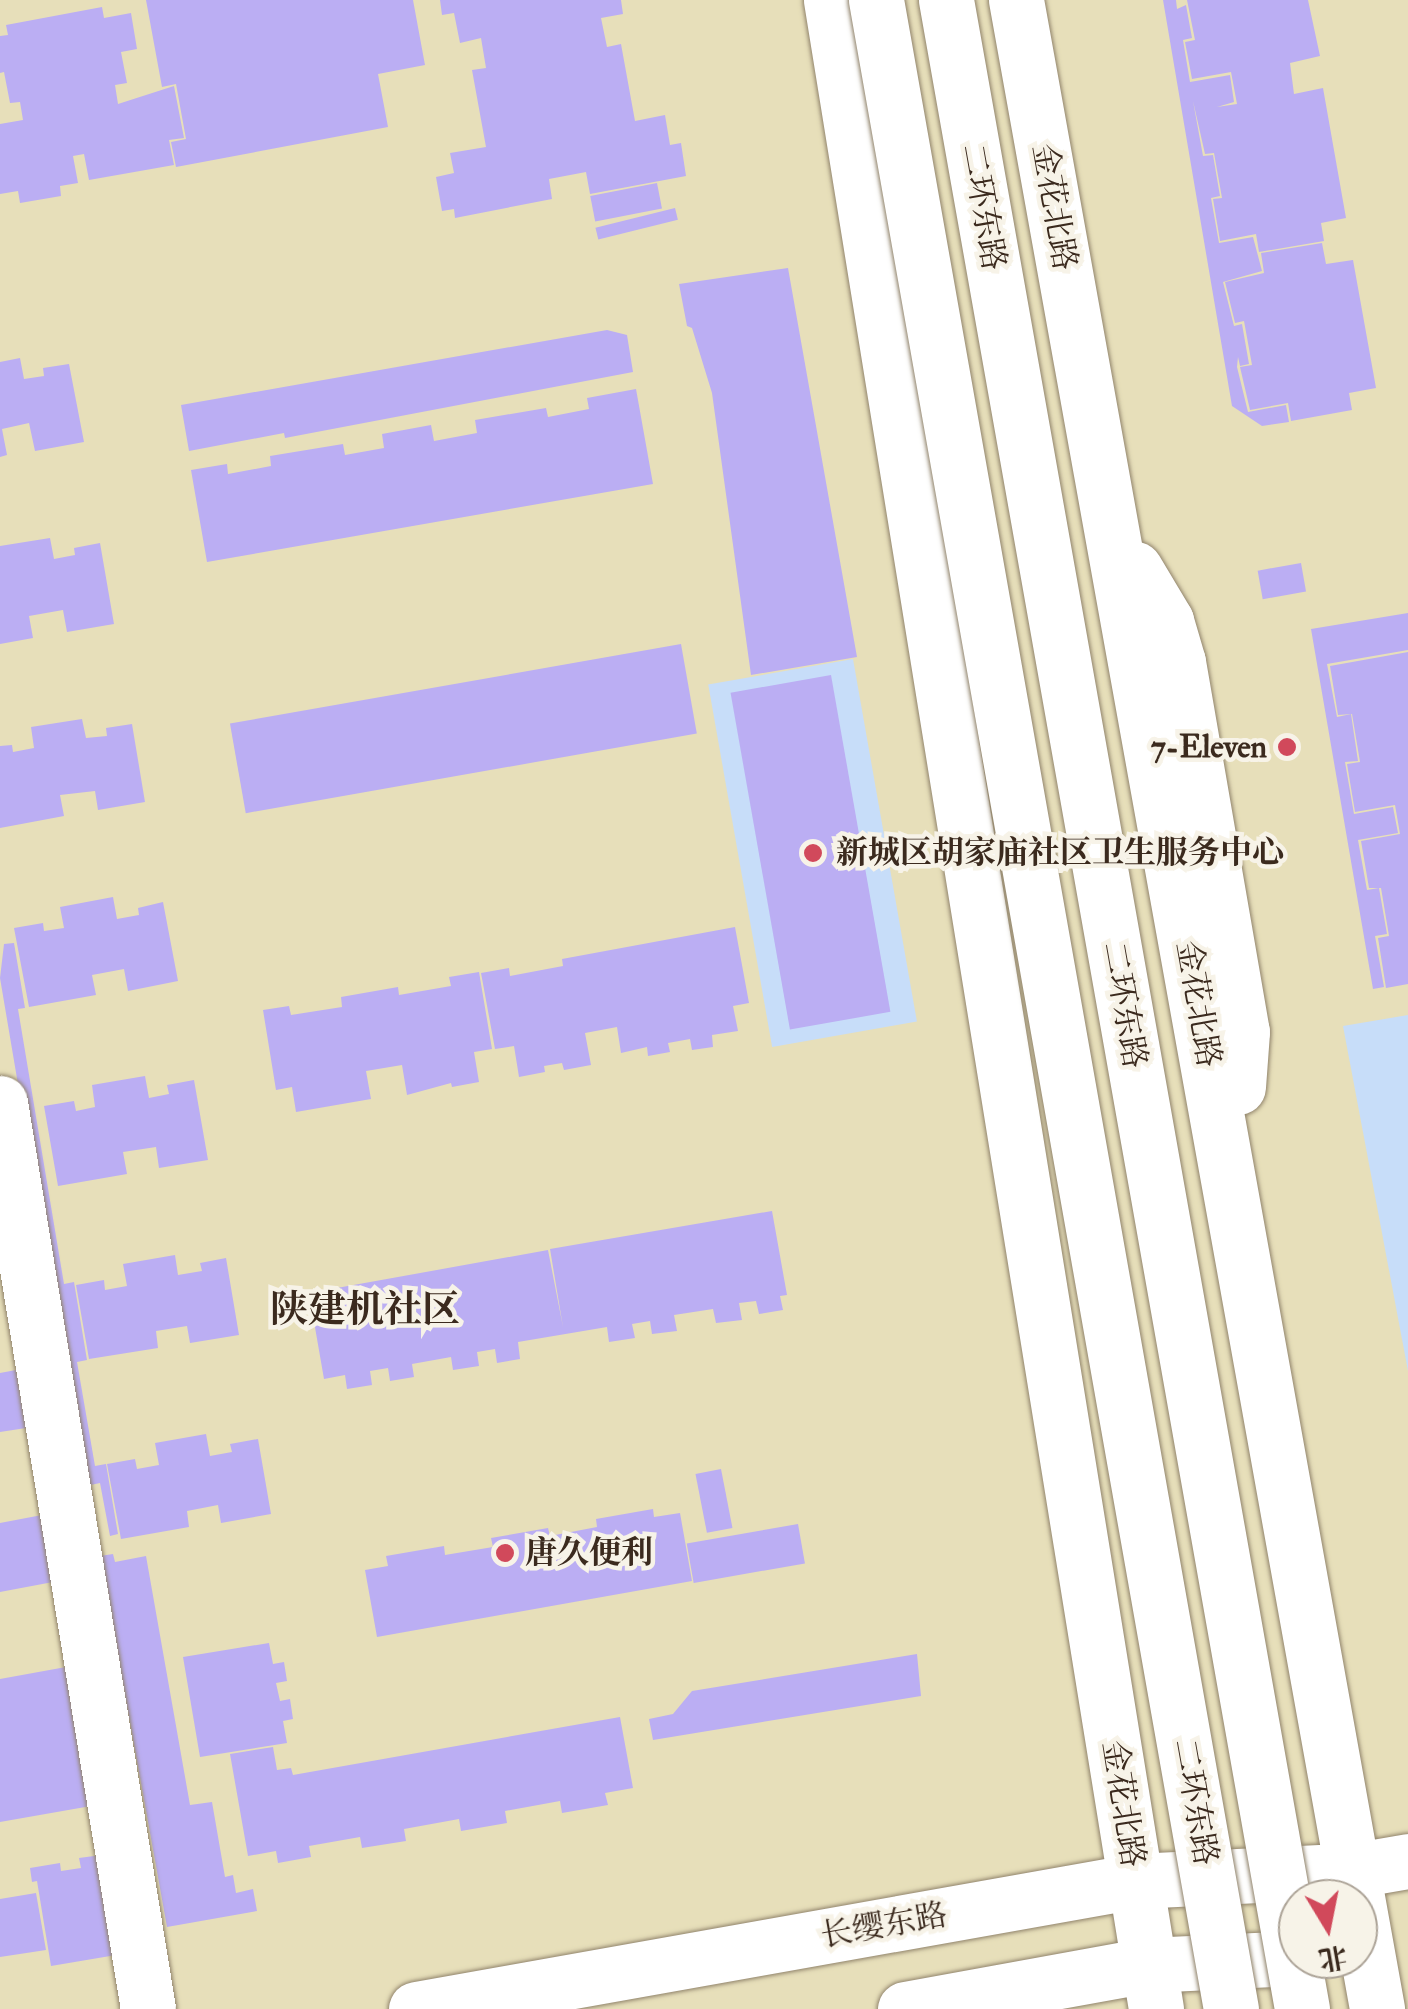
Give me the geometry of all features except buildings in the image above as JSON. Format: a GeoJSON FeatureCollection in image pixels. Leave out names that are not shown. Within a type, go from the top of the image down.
{"type":"FeatureCollection","features":[{"type":"Feature","properties":{"kind":"main road","name":"金花北路"},"geometry":{"type":"LineString","coordinates":[[831,0],[1152,1987]]}},
{"type":"Feature","properties":{"kind":"main road","name":"二环东路"},"geometry":{"type":"LineString","coordinates":[[876,0],[1231,2009]]}},
{"type":"Feature","properties":{"kind":"main road","name":"二环东路"},"geometry":{"type":"LineString","coordinates":[[946,0],[1302,2009]]}},
{"type":"Feature","properties":{"kind":"main road","name":"金花北路"},"geometry":{"type":"LineString","coordinates":[[1016,0],[1358,1879]]}},
{"type":"Feature","properties":{"kind":"main road"},"geometry":{"type":"LineString","coordinates":[[0,1103],[148,2009]]}},
{"type":"Feature","properties":{"kind":"main road","name":"长缨东路"},"geometry":{"type":"LineString","coordinates":[[416,2009],[1135,1881],[1356,1870],[1408,1861]]}},
{"type":"Feature","properties":{"kind":"main road"},"geometry":{"type":"LineString","coordinates":[[905,2009],[1152,1987],[1278,1962]]}},
{"type":"Feature","properties":{"kind":"main road","name":"金花北路"},"geometry":{"type":"LineString","coordinates":[[1377,2009],[1378,1979]]}},
{"type":"Feature","properties":{"kind":"shaded area","name":"新城区胡家庙社区卫生服务中心"},"geometry":{"type":"Polygon","coordinates":[[[853,659],[917,1021],[772,1047],[708,685],[853,659]]]}},
{"type":"Feature","properties":{"kind":"shaded area"},"geometry":{"type":"Polygon","coordinates":[[[1408,1015],[1408,1371],[1343,1026],[1408,1015]]]}},
{"type":"Feature","properties":{"kind":"place","name":"7-Eleven"},"geometry":{"type":"Point","coordinates":[1287,747]}},
{"type":"Feature","properties":{"kind":"place","name":"新城区胡家庙社区卫生服务中心"},"geometry":{"type":"Point","coordinates":[813,853]}},
{"type":"Feature","properties":{"kind":"place","name":"唐久便利"},"geometry":{"type":"Point","coordinates":[505,1553]}},
{"type":"Feature","properties":{"kind":"district","name":"陕建机社区"},"geometry":{"type":"Point","coordinates":[365,1311]}}]}
